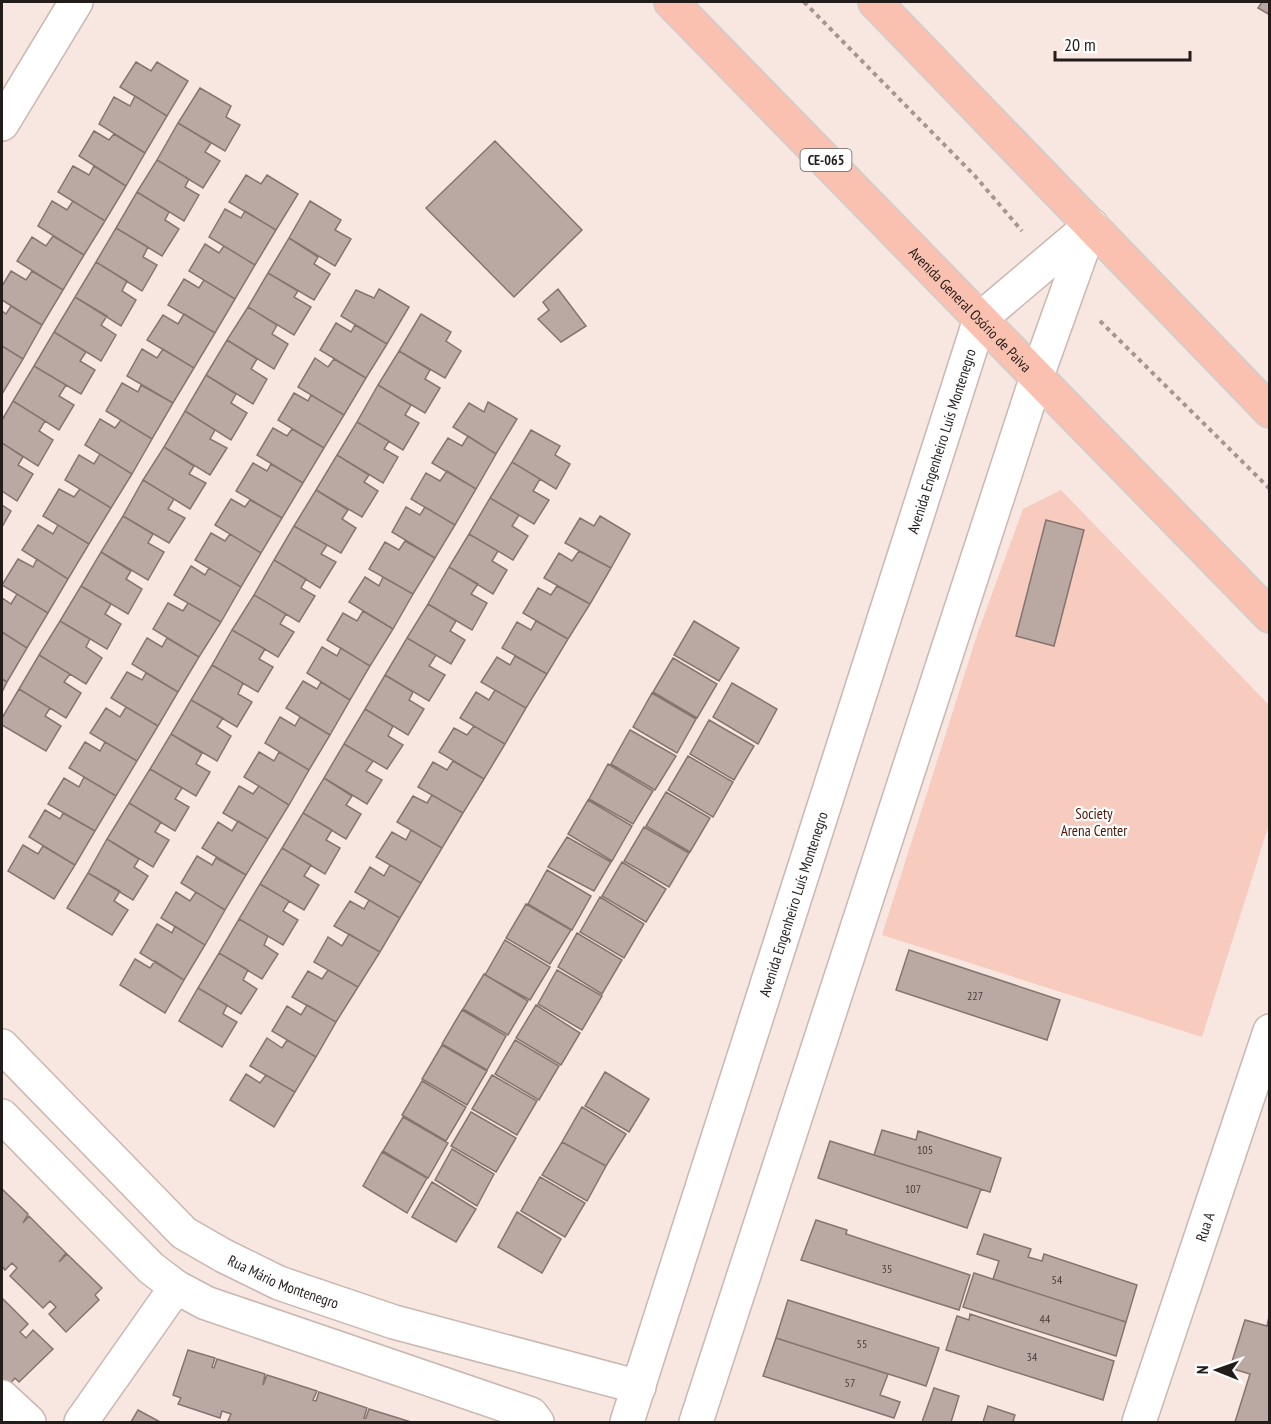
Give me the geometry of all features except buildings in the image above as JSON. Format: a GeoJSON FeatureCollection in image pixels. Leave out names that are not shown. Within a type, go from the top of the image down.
{"type":"FeatureCollection","features":[{"type":"Feature","properties":{"kind":"main road","name":"Avenida General Osório de Paiva"},"geometry":{"type":"LineString","coordinates":[[671,2],[1269,616]]}},
{"type":"Feature","properties":{"kind":"main road"},"geometry":{"type":"LineString","coordinates":[[875,2],[1269,411]]}},
{"type":"Feature","properties":{"kind":"street"},"geometry":{"type":"LineString","coordinates":[[2,124],[76,2]]}},
{"type":"Feature","properties":{"kind":"street"},"geometry":{"type":"LineString","coordinates":[[980,319],[1091,225]]}},
{"type":"Feature","properties":{"kind":"street"},"geometry":{"type":"LineString","coordinates":[[696,1422],[1037,376],[1091,225]]}},
{"type":"Feature","properties":{"kind":"street","name":"Avenida Engenheiro Luís Montenegro"},"geometry":{"type":"LineString","coordinates":[[627,1422],[980,319]]}},
{"type":"Feature","properties":{"kind":"street","name":"Rua A"},"geometry":{"type":"LineString","coordinates":[[1139,1422],[1269,1031]]}},
{"type":"Feature","properties":{"kind":"street","name":"Rua Mário Montenegro"},"geometry":{"type":"LineString","coordinates":[[2,1046],[184,1233],[224,1256],[279,1283],[394,1322],[639,1387]]}},
{"type":"Feature","properties":{"kind":"street"},"geometry":{"type":"LineString","coordinates":[[2,1116],[152,1268],[176,1287],[206,1303],[531,1414],[537,1422]]}},
{"type":"Feature","properties":{"kind":"street"},"geometry":{"type":"LineString","coordinates":[[81,1422],[176,1287]]}},
{"type":"Feature","properties":{"kind":"street"},"geometry":{"type":"LineString","coordinates":[[2,1397],[29,1422]]}},
{"type":"Feature","properties":{"kind":"green space","name":"Society Arena Center"},"geometry":{"type":"Polygon","coordinates":[[[1061,490],[1269,705],[1269,824],[1202,1037],[882,935],[978,632],[1023,509],[1061,490]]]}}]}
